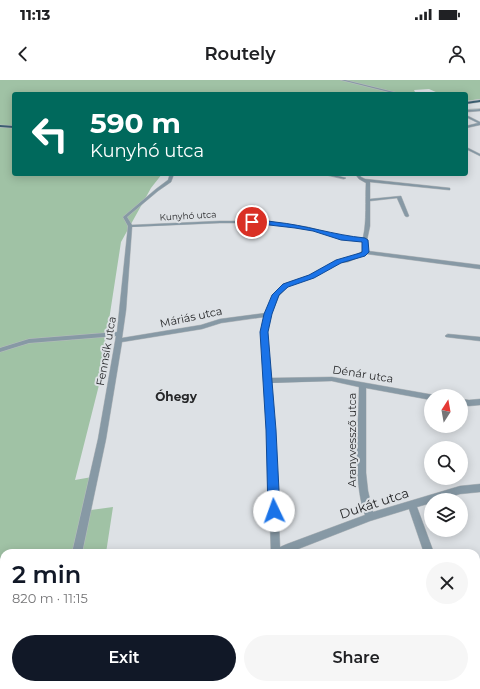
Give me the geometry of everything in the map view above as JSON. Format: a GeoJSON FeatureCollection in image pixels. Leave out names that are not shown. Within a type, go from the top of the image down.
{"type":"FeatureCollection","features":[{"type":"Feature","properties":{"kind":"main road"},"geometry":{"type":"LineString","coordinates":[[468,103],[480,101]]}},
{"type":"Feature","properties":{"kind":"main road"},"geometry":{"type":"LineString","coordinates":[[0,126],[12,127]]}},
{"type":"Feature","properties":{"kind":"street"},"geometry":{"type":"LineString","coordinates":[[342,80],[393,92]]}},
{"type":"Feature","properties":{"kind":"street"},"geometry":{"type":"LineString","coordinates":[[468,111],[480,110]]}},
{"type":"Feature","properties":{"kind":"street"},"geometry":{"type":"LineString","coordinates":[[468,117],[480,124]]}},
{"type":"Feature","properties":{"kind":"street"},"geometry":{"type":"LineString","coordinates":[[468,127],[480,124]]}},
{"type":"Feature","properties":{"kind":"street"},"geometry":{"type":"LineString","coordinates":[[468,149],[480,155]]}},
{"type":"Feature","properties":{"kind":"street","name":"Fennsík utca"},"geometry":{"type":"LineString","coordinates":[[78,549],[102,439],[123,310],[130,226],[125,217],[170,181],[171,176]]}},
{"type":"Feature","properties":{"kind":"street"},"geometry":{"type":"LineString","coordinates":[[334,176],[344,178]]}},
{"type":"Feature","properties":{"kind":"street"},"geometry":{"type":"LineString","coordinates":[[360,176],[368,182],[368,226],[365,240],[366,252]]}},
{"type":"Feature","properties":{"kind":"street"},"geometry":{"type":"LineString","coordinates":[[365,180],[449,189]]}},
{"type":"Feature","properties":{"kind":"street"},"geometry":{"type":"LineString","coordinates":[[368,200],[399,197],[408,216]]}},
{"type":"Feature","properties":{"kind":"street","name":"Kunyhó utca"},"geometry":{"type":"LineString","coordinates":[[130,226],[220,222],[266,222],[308,228],[348,239],[365,240]]}},
{"type":"Feature","properties":{"kind":"street"},"geometry":{"type":"LineString","coordinates":[[276,549],[264,332],[268,314],[276,295],[286,285],[312,276],[338,262],[346,261],[366,252],[480,267]]}},
{"type":"Feature","properties":{"kind":"street","name":"Máriás utca"},"geometry":{"type":"LineString","coordinates":[[0,350],[35,340],[119,337],[202,327],[220,321],[268,314]]}},
{"type":"Feature","properties":{"kind":"street"},"geometry":{"type":"LineString","coordinates":[[448,336],[480,339]]}},
{"type":"Feature","properties":{"kind":"street","name":"Dénár utca"},"geometry":{"type":"LineString","coordinates":[[267,380],[332,379],[424,396]]}},
{"type":"Feature","properties":{"kind":"street","name":"Aranyvessző utca"},"geometry":{"type":"LineString","coordinates":[[363,385],[363,487],[366,510],[370,517]]}},
{"type":"Feature","properties":{"kind":"street"},"geometry":{"type":"LineString","coordinates":[[468,403],[480,402]]}},
{"type":"Feature","properties":{"kind":"street","name":"Dukát utca"},"geometry":{"type":"LineString","coordinates":[[286,549],[370,517],[460,490],[480,488]]}},
{"type":"Feature","properties":{"kind":"street"},"geometry":{"type":"LineString","coordinates":[[412,504],[428,549]]}},
{"type":"Feature","properties":{"kind":"green space"},"geometry":{"type":"Polygon","coordinates":[[[0,80],[480,80],[480,99],[468,101],[468,92],[436,92],[429,89],[414,90],[415,92],[12,92],[12,126],[0,125],[0,80]]]}},
{"type":"Feature","properties":{"kind":"green space"},"geometry":{"type":"Polygon","coordinates":[[[0,127],[12,128],[12,176],[160,176],[151,188],[121,242],[99,385],[75,480],[92,477],[75,549],[0,549],[0,127]]]}},
{"type":"Feature","properties":{"kind":"green space"},"geometry":{"type":"Polygon","coordinates":[[[113,507],[107,549],[82,549],[91,510],[113,507]]]}},
{"type":"Feature","properties":{"kind":"district","name":"Óhegy"},"geometry":{"type":"Point","coordinates":[176,397]}},
{"type":"Feature","properties":{"kind":"route"},"geometry":{"type":"LineString","coordinates":[[252,222],[266,222],[295,226],[341,238],[365,240],[366,246],[366,252],[362,254],[346,261],[338,262],[312,276],[286,285],[279,290],[268,314],[264,332],[271,430],[274,511]]}}]}
